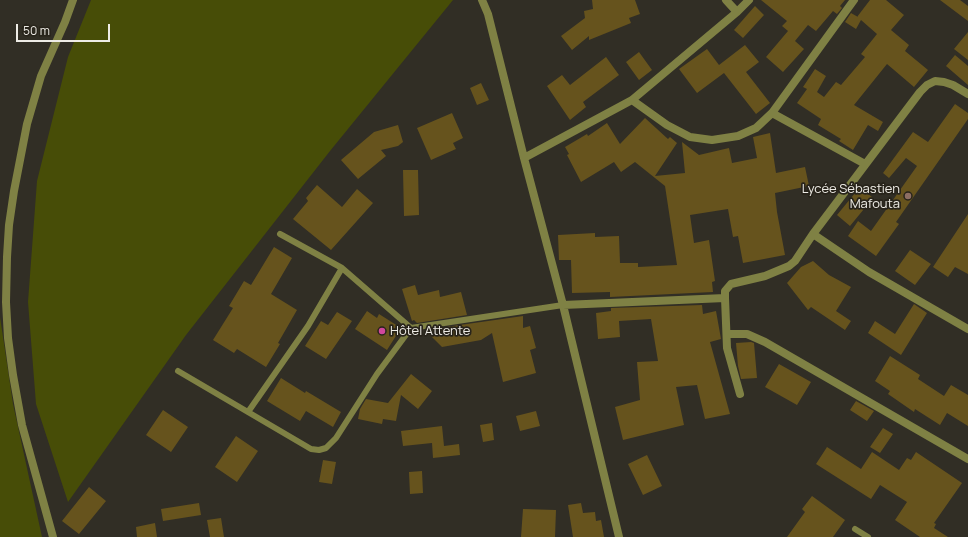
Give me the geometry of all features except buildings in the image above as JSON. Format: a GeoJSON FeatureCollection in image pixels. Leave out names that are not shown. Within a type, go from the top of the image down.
{"type":"FeatureCollection","features":[{"type":"Feature","properties":{"kind":"street"},"geometry":{"type":"LineString","coordinates":[[53,537],[22,425],[13,375],[8,338],[6,302],[7,257],[9,225],[26,124],[41,76],[73,0]]}},
{"type":"Feature","properties":{"kind":"street"},"geometry":{"type":"LineString","coordinates":[[482,0],[488,14],[563,305],[619,537]]}},
{"type":"Feature","properties":{"kind":"street"},"geometry":{"type":"LineString","coordinates":[[726,0],[737,12]]}},
{"type":"Feature","properties":{"kind":"street"},"geometry":{"type":"LineString","coordinates":[[524,158],[632,100],[737,12],[749,0]]}},
{"type":"Feature","properties":{"kind":"street"},"geometry":{"type":"LineString","coordinates":[[632,100],[667,125],[690,137],[712,140],[738,136],[756,128],[772,113],[854,0]]}},
{"type":"Feature","properties":{"kind":"street"},"geometry":{"type":"LineString","coordinates":[[740,394],[727,348],[725,291],[731,284],[765,276],[789,266],[795,261],[812,234],[920,92],[927,85],[935,81],[944,82],[953,85],[968,94]]}},
{"type":"Feature","properties":{"kind":"street"},"geometry":{"type":"LineString","coordinates":[[772,113],[865,164]]}},
{"type":"Feature","properties":{"kind":"street"},"geometry":{"type":"LineString","coordinates":[[812,234],[869,272],[968,329]]}},
{"type":"Feature","properties":{"kind":"street"},"geometry":{"type":"LineString","coordinates":[[563,305],[725,298]]}},
{"type":"Feature","properties":{"kind":"street"},"geometry":{"type":"LineString","coordinates":[[726,334],[746,334],[765,342],[968,459]]}},
{"type":"Feature","properties":{"kind":"lane"},"geometry":{"type":"LineString","coordinates":[[280,234],[342,268],[411,328]]}},
{"type":"Feature","properties":{"kind":"lane"},"geometry":{"type":"LineString","coordinates":[[248,412],[308,326],[342,268]]}},
{"type":"Feature","properties":{"kind":"lane"},"geometry":{"type":"LineString","coordinates":[[178,371],[311,449],[319,450],[326,448],[336,438],[377,374],[411,328],[563,305]]}},
{"type":"Feature","properties":{"kind":"lane"},"geometry":{"type":"LineString","coordinates":[[856,528],[868,537]]}},
{"type":"Feature","properties":{"kind":"green space"},"geometry":{"type":"Polygon","coordinates":[[[91,0],[453,0],[330,151],[186,335],[68,502],[36,404],[28,302],[37,181],[68,57],[91,0]]]}},
{"type":"Feature","properties":{"kind":"green space"},"geometry":{"type":"Polygon","coordinates":[[[0,317],[13,404],[42,537],[0,537],[0,317]]]}},
{"type":"Feature","properties":{"kind":"place","name":"Lycée Sébastien Mafouta"},"geometry":{"type":"Point","coordinates":[908,196]}},
{"type":"Feature","properties":{"kind":"place","name":"Hôtel Attente"},"geometry":{"type":"Point","coordinates":[382,331]}}]}
